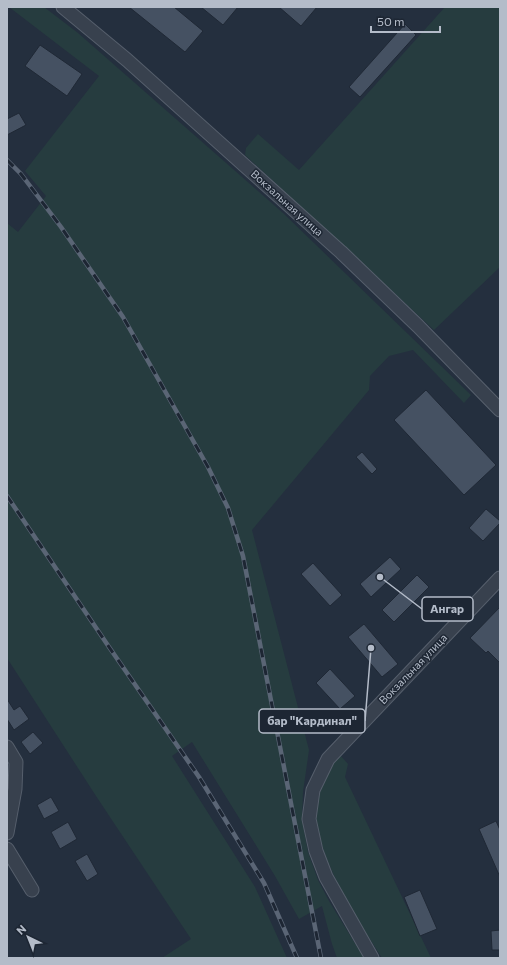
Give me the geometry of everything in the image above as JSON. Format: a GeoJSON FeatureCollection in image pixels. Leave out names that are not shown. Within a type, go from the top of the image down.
{"type":"FeatureCollection","features":[{"type":"Feature","properties":{"kind":"street","name":"Вокзальная улица"},"geometry":{"type":"LineString","coordinates":[[63,7],[127,60],[341,252],[418,326],[500,410]]}},
{"type":"Feature","properties":{"kind":"street","name":"Вокзальная улица"},"geometry":{"type":"LineString","coordinates":[[372,958],[326,877],[316,851],[309,819],[313,790],[328,758],[500,578]]}},
{"type":"Feature","properties":{"kind":"street"},"geometry":{"type":"LineString","coordinates":[[7,747],[16,762],[15,789],[7,833]]}},
{"type":"Feature","properties":{"kind":"street"},"geometry":{"type":"LineString","coordinates":[[7,849],[32,890]]}},
{"type":"Feature","properties":{"kind":"green space"},"geometry":{"type":"Polygon","coordinates":[[[9,7],[44,7],[78,33],[283,213],[471,395],[464,403],[413,350],[389,356],[370,376],[369,390],[252,530],[309,750],[303,792],[302,820],[308,852],[318,880],[329,901],[364,958],[337,958],[322,906],[299,919],[275,876],[192,742],[172,756],[255,887],[287,958],[162,958],[191,939],[7,658],[7,223],[18,232],[46,196],[25,171],[99,76],[9,7]]]}},
{"type":"Feature","properties":{"kind":"green space"},"geometry":{"type":"Polygon","coordinates":[[[445,7],[500,7],[500,267],[434,330],[245,155],[246,148],[258,134],[299,170],[445,7]]]}},
{"type":"Feature","properties":{"kind":"green space"},"geometry":{"type":"Polygon","coordinates":[[[340,755],[348,764],[345,777],[431,958],[382,958],[359,922],[327,859],[320,838],[316,817],[316,797],[322,780],[340,755]]]}},
{"type":"Feature","properties":{"kind":"building"},"geometry":{"type":"Polygon","coordinates":[[[129,7],[174,7],[203,31],[185,52],[129,7]]]}},
{"type":"Feature","properties":{"kind":"building"},"geometry":{"type":"Polygon","coordinates":[[[201,7],[238,7],[223,25],[201,7]]]}},
{"type":"Feature","properties":{"kind":"building"},"geometry":{"type":"Polygon","coordinates":[[[279,7],[317,7],[301,26],[279,7]]]}},
{"type":"Feature","properties":{"kind":"building"},"geometry":{"type":"Polygon","coordinates":[[[405,24],[416,35],[360,97],[349,87],[405,24]]]}},
{"type":"Feature","properties":{"kind":"building"},"geometry":{"type":"Polygon","coordinates":[[[40,45],[82,74],[67,96],[25,66],[40,45]]]}},
{"type":"Feature","properties":{"kind":"building"},"geometry":{"type":"Polygon","coordinates":[[[19,113],[26,125],[7,135],[7,119],[19,113]]]}},
{"type":"Feature","properties":{"kind":"building"},"geometry":{"type":"Polygon","coordinates":[[[426,390],[496,465],[464,495],[394,420],[426,390]]]}},
{"type":"Feature","properties":{"kind":"building"},"geometry":{"type":"Polygon","coordinates":[[[362,452],[377,469],[372,474],[356,457],[362,452]]]}},
{"type":"Feature","properties":{"kind":"building"},"geometry":{"type":"Polygon","coordinates":[[[486,509],[500,521],[500,523],[483,541],[469,528],[486,509]]]}},
{"type":"Feature","properties":{"kind":"building"},"geometry":{"type":"Polygon","coordinates":[[[390,557],[401,569],[371,597],[360,584],[390,557]]]}},
{"type":"Feature","properties":{"kind":"building"},"geometry":{"type":"Polygon","coordinates":[[[313,563],[342,595],[330,606],[301,574],[313,563]]]}},
{"type":"Feature","properties":{"kind":"building"},"geometry":{"type":"Polygon","coordinates":[[[417,575],[429,587],[394,622],[382,610],[417,575]]]}},
{"type":"Feature","properties":{"kind":"building"},"geometry":{"type":"Polygon","coordinates":[[[500,607],[500,663],[488,651],[486,653],[470,638],[500,607]]]}},
{"type":"Feature","properties":{"kind":"building"},"geometry":{"type":"Polygon","coordinates":[[[364,624],[398,664],[382,677],[348,637],[364,624]]]}},
{"type":"Feature","properties":{"kind":"building"},"geometry":{"type":"Polygon","coordinates":[[[330,669],[355,696],[340,709],[316,683],[330,669]]]}},
{"type":"Feature","properties":{"kind":"building"},"geometry":{"type":"Polygon","coordinates":[[[7,699],[14,710],[20,706],[29,719],[14,730],[7,719],[7,699]]]}},
{"type":"Feature","properties":{"kind":"building"},"geometry":{"type":"Polygon","coordinates":[[[33,732],[43,743],[30,754],[21,742],[33,732]]]}},
{"type":"Feature","properties":{"kind":"building"},"geometry":{"type":"Polygon","coordinates":[[[51,797],[59,811],[44,819],[37,805],[51,797]]]}},
{"type":"Feature","properties":{"kind":"building"},"geometry":{"type":"Polygon","coordinates":[[[496,821],[500,830],[500,877],[479,829],[496,821]]]}},
{"type":"Feature","properties":{"kind":"building"},"geometry":{"type":"Polygon","coordinates":[[[68,822],[77,839],[60,849],[51,832],[68,822]]]}},
{"type":"Feature","properties":{"kind":"building"},"geometry":{"type":"Polygon","coordinates":[[[87,854],[98,874],[87,881],[75,861],[87,854]]]}},
{"type":"Feature","properties":{"kind":"building"},"geometry":{"type":"Polygon","coordinates":[[[420,890],[437,929],[420,936],[404,897],[420,890]]]}},
{"type":"Feature","properties":{"kind":"building"},"geometry":{"type":"Polygon","coordinates":[[[500,930],[500,950],[492,950],[491,931],[500,930]]]}},
{"type":"Feature","properties":{"kind":"railway"},"geometry":{"type":"LineString","coordinates":[[7,160],[21,174],[61,227],[123,317],[208,467],[228,508],[243,556],[321,958]]}},
{"type":"Feature","properties":{"kind":"railway"},"geometry":{"type":"LineString","coordinates":[[7,496],[199,777],[264,883],[297,958]]}},
{"type":"Feature","properties":{"kind":"place","name":"Ангар"},"geometry":{"type":"Point","coordinates":[380,577]}},
{"type":"Feature","properties":{"kind":"place","name":"бар \"Кардинал\""},"geometry":{"type":"Point","coordinates":[371,648]}}]}
